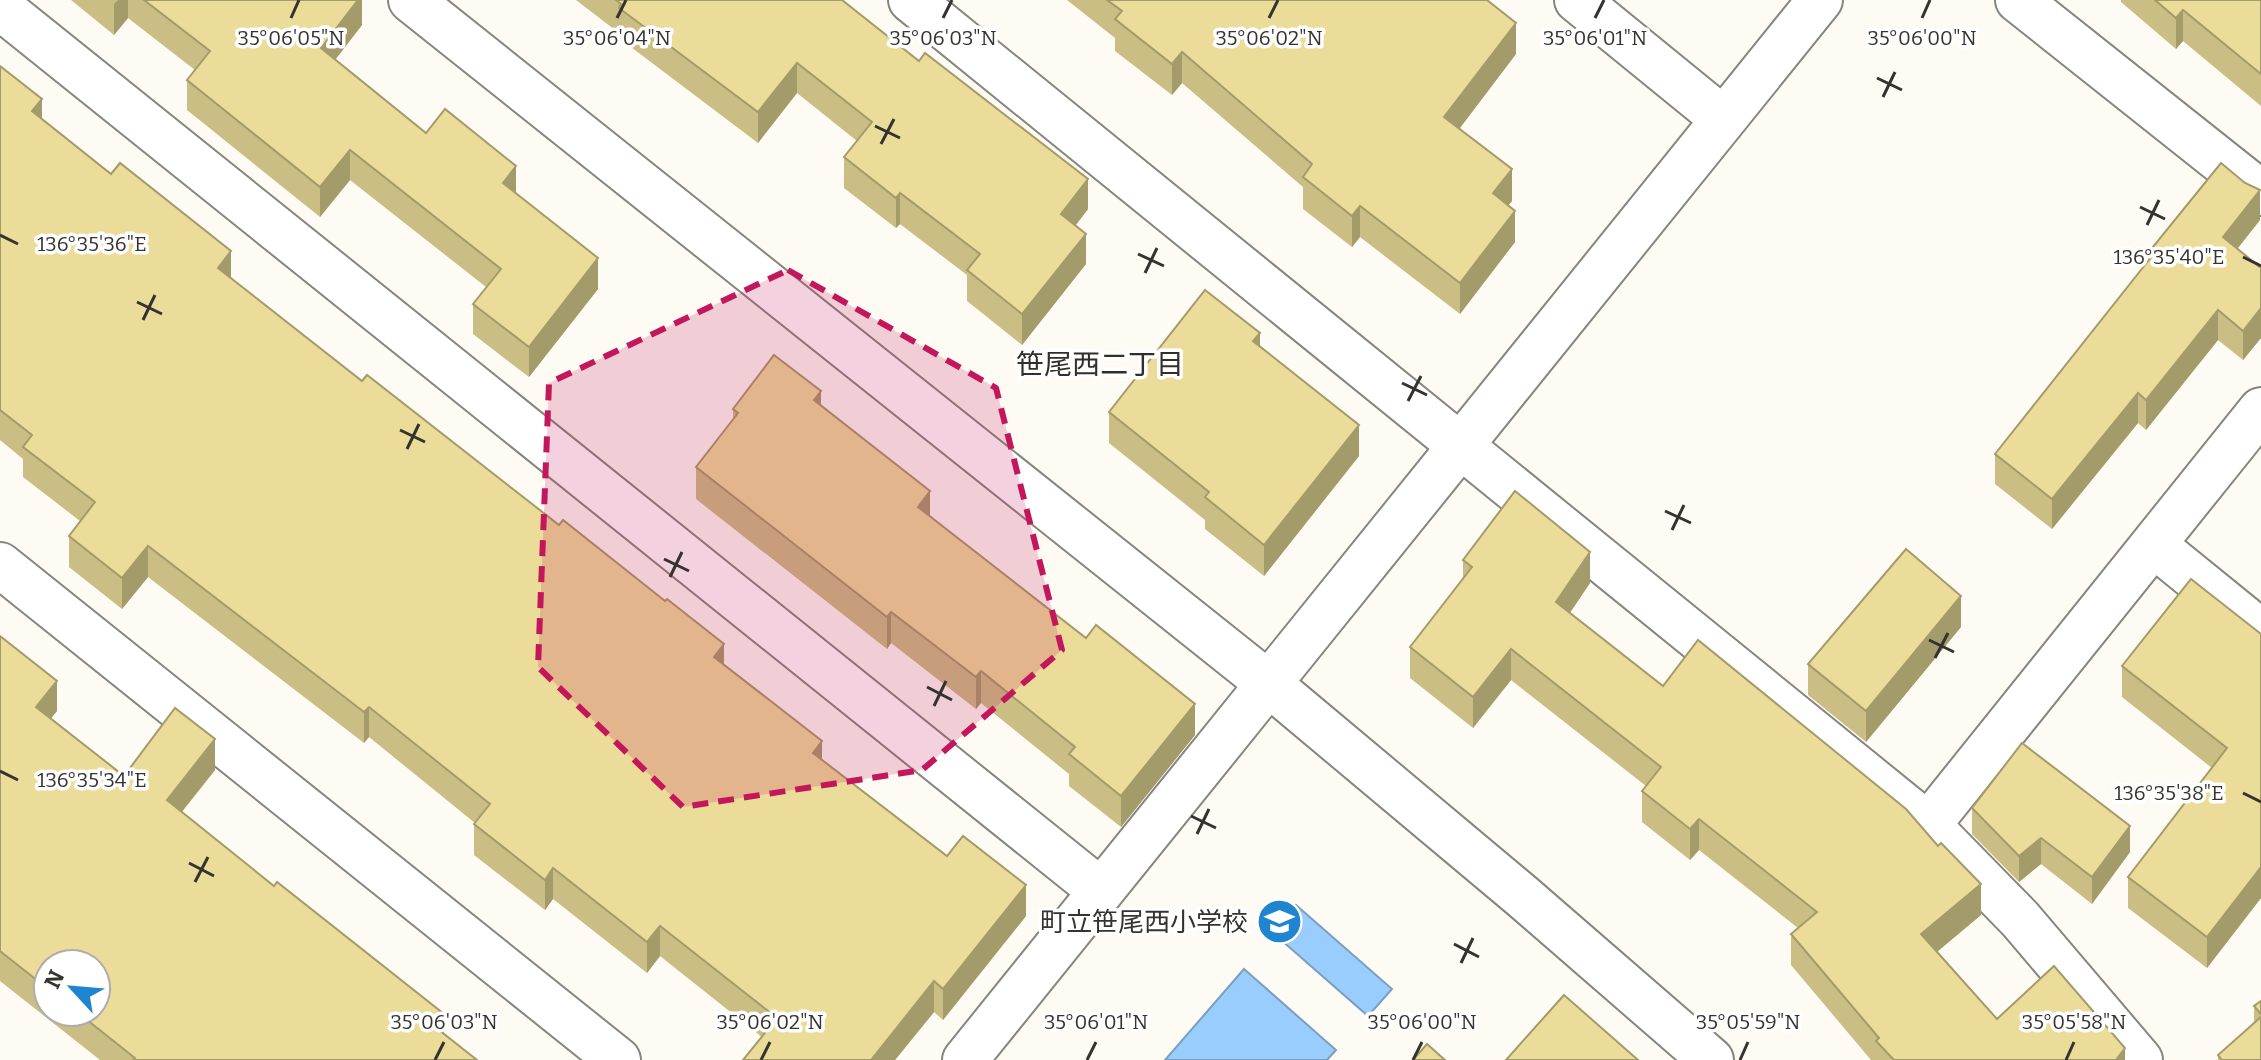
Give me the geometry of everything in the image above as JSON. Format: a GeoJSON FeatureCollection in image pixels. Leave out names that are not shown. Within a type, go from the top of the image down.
{"type":"FeatureCollection","features":[{"type":"Feature","properties":{"kind":"street"},"geometry":{"type":"LineString","coordinates":[[411,0],[1269,684],[1510,885],[1711,1060]]}},
{"type":"Feature","properties":{"kind":"street"},"geometry":{"type":"LineString","coordinates":[[911,0],[1928,825],[2020,919],[2140,1060]]}},
{"type":"Feature","properties":{"kind":"street"},"geometry":{"type":"LineString","coordinates":[[1577,0],[1723,119]]}},
{"type":"Feature","properties":{"kind":"street"},"geometry":{"type":"LineString","coordinates":[[965,1060],[1820,0]]}},
{"type":"Feature","properties":{"kind":"street"},"geometry":{"type":"LineString","coordinates":[[2018,0],[2261,193]]}},
{"type":"Feature","properties":{"kind":"street"},"geometry":{"type":"LineString","coordinates":[[0,7],[1101,891]]}},
{"type":"Feature","properties":{"kind":"street"},"geometry":{"type":"LineString","coordinates":[[1928,825],[2261,410]]}},
{"type":"Feature","properties":{"kind":"street"},"geometry":{"type":"LineString","coordinates":[[2154,545],[2261,632]]}},
{"type":"Feature","properties":{"kind":"street"},"geometry":{"type":"LineString","coordinates":[[0,565],[618,1060]]}},
{"type":"Feature","properties":{"kind":"highlighted area"},"geometry":{"type":"Polygon","coordinates":[[[788,270],[996,388],[1062,650],[922,770],[683,807],[538,667],[549,383],[788,270]]]}},
{"type":"Feature","properties":{"kind":"water"},"geometry":{"type":"Polygon","coordinates":[[[1296,905],[1392,989],[1368,1016],[1273,933],[1296,905]]]}},
{"type":"Feature","properties":{"kind":"water"},"geometry":{"type":"Polygon","coordinates":[[[1244,969],[1336,1050],[1327,1060],[1165,1060],[1244,969]]]}},
{"type":"Feature","properties":{"kind":"building"},"geometry":{"type":"Polygon","coordinates":[[[144,0],[358,0],[321,48],[426,133],[445,109],[516,166],[503,183],[598,258],[529,347],[473,304],[501,269],[350,150],[320,187],[187,80],[210,51],[144,0]]]}},
{"type":"Feature","properties":{"kind":"building"},"geometry":{"type":"Polygon","coordinates":[[[616,0],[842,0],[919,61],[925,53],[1088,179],[1061,214],[1086,234],[1022,314],[967,270],[980,254],[900,193],[896,198],[844,157],[872,122],[797,63],[758,112],[619,8],[621,4],[616,0]]]}},
{"type":"Feature","properties":{"kind":"building"},"geometry":{"type":"Polygon","coordinates":[[[1107,0],[1487,0],[1516,23],[1444,117],[1512,169],[1493,193],[1515,211],[1460,283],[1360,206],[1352,216],[1303,177],[1312,164],[1182,52],[1172,64],[1115,19],[1122,11],[1107,0]]]}},
{"type":"Feature","properties":{"kind":"building"},"geometry":{"type":"Polygon","coordinates":[[[2155,0],[2261,0],[2261,74],[2183,10],[2176,18],[2155,0]]]}},
{"type":"Feature","properties":{"kind":"building"},"geometry":{"type":"Polygon","coordinates":[[[0,66],[42,99],[32,111],[111,174],[120,163],[231,251],[218,268],[362,381],[367,375],[559,525],[563,520],[724,644],[714,657],[822,741],[813,753],[947,856],[963,836],[1026,885],[943,989],[934,981],[871,1060],[743,1060],[777,1018],[660,926],[647,942],[553,868],[545,880],[474,824],[490,804],[369,707],[364,712],[148,546],[122,578],[69,536],[95,502],[23,447],[32,435],[0,410],[0,66]]]}},
{"type":"Feature","properties":{"kind":"building"},"geometry":{"type":"Polygon","coordinates":[[[2221,163],[2245,183],[2260,190],[2223,237],[2261,268],[2261,308],[2243,331],[2218,310],[2146,400],[2138,393],[2052,499],[1995,454],[2152,256],[2148,253],[2221,163]]]}},
{"type":"Feature","properties":{"kind":"building"},"geometry":{"type":"Polygon","coordinates":[[[1205,290],[1260,333],[1253,341],[1359,425],[1264,545],[1205,497],[1209,492],[1109,412],[1205,290]]]}},
{"type":"Feature","properties":{"kind":"building"},"geometry":{"type":"Polygon","coordinates":[[[774,355],[821,391],[814,400],[930,491],[918,507],[1086,638],[1096,625],[1195,704],[1121,796],[1069,754],[1075,747],[981,671],[976,677],[891,612],[887,617],[696,467],[738,413],[733,409],[774,355]]]}},
{"type":"Feature","properties":{"kind":"building"},"geometry":{"type":"Polygon","coordinates":[[[1515,491],[1590,552],[1556,602],[1663,686],[1698,640],[1906,809],[1938,846],[1941,843],[1981,884],[1921,934],[1997,1019],[2054,966],[2125,1048],[2116,1060],[1894,1060],[1791,934],[1817,912],[1699,819],[1690,829],[1642,791],[1661,767],[1511,649],[1473,697],[1410,647],[1472,567],[1463,560],[1515,491]]]}},
{"type":"Feature","properties":{"kind":"building"},"geometry":{"type":"Polygon","coordinates":[[[1906,549],[1961,596],[1866,711],[1808,664],[1906,549]]]}},
{"type":"Feature","properties":{"kind":"building"},"geometry":{"type":"Polygon","coordinates":[[[2191,579],[2261,634],[2261,867],[2207,937],[2128,877],[2227,748],[2122,666],[2191,579]]]}},
{"type":"Feature","properties":{"kind":"building"},"geometry":{"type":"Polygon","coordinates":[[[0,636],[57,681],[36,707],[124,776],[175,708],[215,739],[167,800],[274,886],[277,882],[444,1014],[434,1026],[477,1060],[133,1060],[135,1058],[97,1028],[112,1028],[112,948],[32,948],[32,976],[0,951],[0,636]]]}},
{"type":"Feature","properties":{"kind":"building"},"geometry":{"type":"Polygon","coordinates":[[[2022,743],[2130,826],[2092,877],[2041,838],[2019,856],[1972,808],[2022,743]]]}},
{"type":"Feature","properties":{"kind":"building"},"geometry":{"type":"Polygon","coordinates":[[[1564,995],[1638,1060],[1506,1060],[1564,995]]]}},
{"type":"Feature","properties":{"kind":"building"},"geometry":{"type":"Polygon","coordinates":[[[2261,1001],[2261,1014],[2254,1006],[2261,1001]]]}},
{"type":"Feature","properties":{"kind":"building"},"geometry":{"type":"Polygon","coordinates":[[[2261,1017],[2261,1060],[2222,1060],[2218,1055],[2261,1017]]]}},
{"type":"Feature","properties":{"kind":"building"},"geometry":{"type":"Polygon","coordinates":[[[1427,1044],[1445,1060],[1413,1060],[1427,1044]]]}},
{"type":"Feature","properties":{"kind":"place","name":"町立笹尾西小学校"},"geometry":{"type":"Point","coordinates":[1279,922]}},
{"type":"Feature","properties":{"kind":"district","name":"笹尾西二丁目"},"geometry":{"type":"Point","coordinates":[1100,364]}}]}
